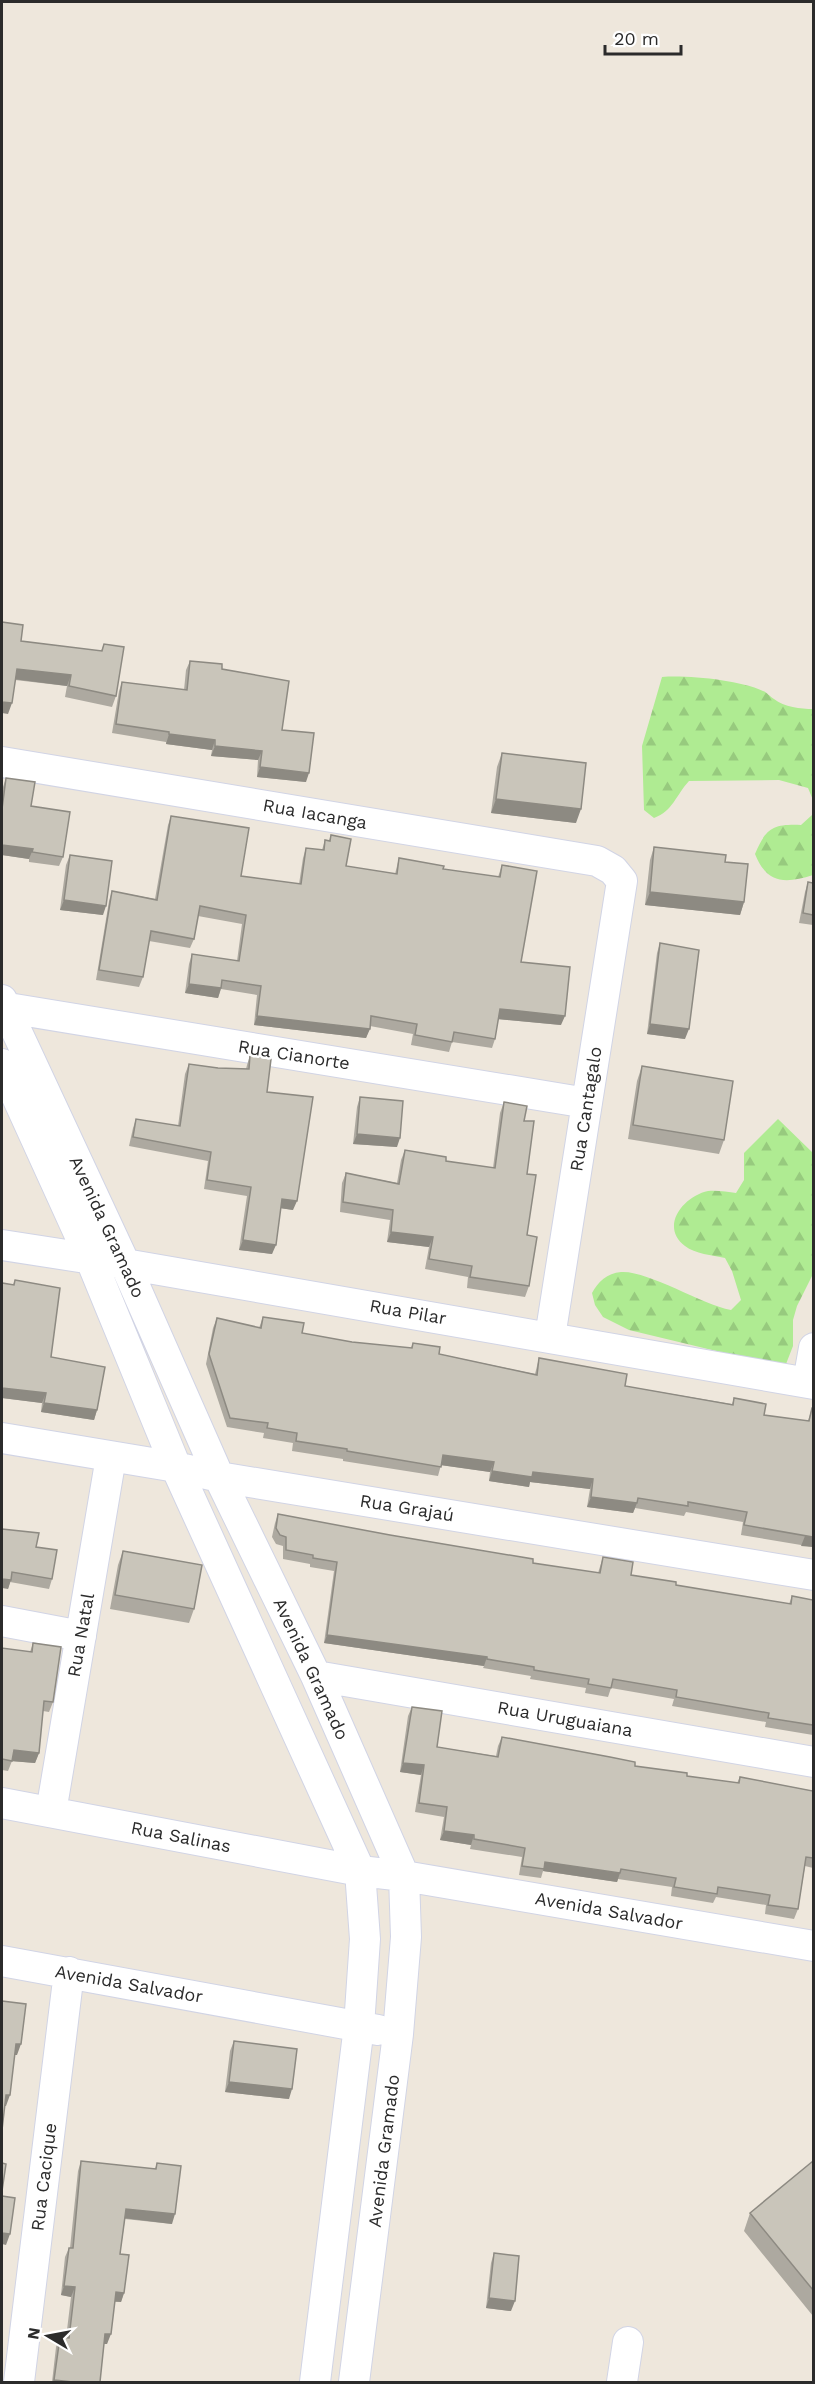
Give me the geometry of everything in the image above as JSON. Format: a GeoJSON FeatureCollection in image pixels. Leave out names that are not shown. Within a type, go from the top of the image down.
{"type":"FeatureCollection","features":[{"type":"Feature","properties":{"kind":"street","name":"Rua Iacanga"},"geometry":{"type":"LineString","coordinates":[[2,762],[597,861],[613,870],[622,881]]}},
{"type":"Feature","properties":{"kind":"street","name":"Rua Cantagalo"},"geometry":{"type":"LineString","coordinates":[[550,1337],[622,881]]}},
{"type":"Feature","properties":{"kind":"street","name":"Rua Cianorte"},"geometry":{"type":"LineString","coordinates":[[3,1005],[587,1103]]}},
{"type":"Feature","properties":{"kind":"street","name":"Avenida Gramado"},"geometry":{"type":"LineString","coordinates":[[3,1005],[125,1264],[219,1477],[316,1676],[404,1876],[406,1937],[398,2034],[354,2382]]}},
{"type":"Feature","properties":{"kind":"street","name":"Avenida Gramado"},"geometry":{"type":"LineString","coordinates":[[2,1064],[91,1260],[176,1467],[360,1871],[365,1939],[359,2026],[315,2382]]}},
{"type":"Feature","properties":{"kind":"street","name":"Rua Pilar"},"geometry":{"type":"LineString","coordinates":[[2,1245],[125,1264],[811,1383]]}},
{"type":"Feature","properties":{"kind":"street"},"geometry":{"type":"LineString","coordinates":[[811,1383],[813,1348]]}},
{"type":"Feature","properties":{"kind":"street","name":"Rua Grajaú"},"geometry":{"type":"LineString","coordinates":[[2,1438],[111,1458],[176,1467],[219,1477],[813,1575]]}},
{"type":"Feature","properties":{"kind":"street","name":"Rua Natal"},"geometry":{"type":"LineString","coordinates":[[51,1812],[111,1458]]}},
{"type":"Feature","properties":{"kind":"street"},"geometry":{"type":"LineString","coordinates":[[2,1621],[81,1636]]}},
{"type":"Feature","properties":{"kind":"street","name":"Rua Uruguaiana"},"geometry":{"type":"LineString","coordinates":[[316,1676],[813,1762]]}},
{"type":"Feature","properties":{"kind":"street","name":"Rua Salinas"},"geometry":{"type":"LineString","coordinates":[[2,1803],[360,1871],[404,1876]]}},
{"type":"Feature","properties":{"kind":"street","name":"Avenida Salvador"},"geometry":{"type":"LineString","coordinates":[[404,1876],[813,1946]]}},
{"type":"Feature","properties":{"kind":"street","name":"Avenida Salvador"},"geometry":{"type":"LineString","coordinates":[[2,1961],[398,2034]]}},
{"type":"Feature","properties":{"kind":"street","name":"Rua Cacique"},"geometry":{"type":"LineString","coordinates":[[19,2382],[69,1972]]}},
{"type":"Feature","properties":{"kind":"street"},"geometry":{"type":"LineString","coordinates":[[622,2382],[628,2342]]}},
{"type":"Feature","properties":{"kind":"green space"},"geometry":{"type":"Polygon","coordinates":[[[662,677],[727,681],[753,687],[788,706],[813,709],[813,800],[808,788],[779,780],[689,781],[670,807],[660,815],[654,818],[644,810],[642,746],[662,677]]]}},
{"type":"Feature","properties":{"kind":"green space"},"geometry":{"type":"Polygon","coordinates":[[[813,800],[813,875],[794,880],[771,876],[765,871],[755,854],[759,845],[772,829],[784,825],[801,825],[812,815],[813,800]]]}},
{"type":"Feature","properties":{"kind":"green space"},"geometry":{"type":"Polygon","coordinates":[[[778,1119],[813,1153],[813,1274],[797,1306],[793,1320],[793,1346],[786,1364],[737,1356],[629,1330],[603,1317],[595,1305],[592,1293],[604,1279],[611,1274],[621,1272],[645,1276],[731,1310],[741,1300],[732,1271],[725,1258],[689,1249],[678,1238],[674,1230],[675,1221],[683,1205],[699,1194],[708,1191],[736,1193],[744,1180],[744,1153],[778,1119]]]}},
{"type":"Feature","properties":{"kind":"building"},"geometry":{"type":"Polygon","coordinates":[[[2,622],[23,625],[21,641],[102,651],[104,644],[124,647],[116,696],[69,686],[71,675],[17,669],[12,703],[2,702],[2,622]]]}},
{"type":"Feature","properties":{"kind":"building"},"geometry":{"type":"Polygon","coordinates":[[[190,661],[222,664],[222,669],[289,681],[282,730],[314,733],[309,773],[260,767],[262,751],[215,746],[215,740],[116,724],[122,682],[187,690],[190,661]]]}},
{"type":"Feature","properties":{"kind":"building"},"geometry":{"type":"Polygon","coordinates":[[[502,753],[586,763],[581,809],[496,799],[502,753]]]}},
{"type":"Feature","properties":{"kind":"building"},"geometry":{"type":"Polygon","coordinates":[[[6,778],[35,782],[31,806],[70,812],[63,857],[32,852],[33,849],[2,845],[2,809],[6,778]]]}},
{"type":"Feature","properties":{"kind":"building"},"geometry":{"type":"Polygon","coordinates":[[[171,816],[249,828],[241,876],[301,884],[306,848],[324,850],[325,840],[330,841],[331,835],[351,839],[346,866],[397,874],[399,858],[444,866],[443,869],[500,877],[502,865],[537,871],[521,962],[570,967],[565,1016],[500,1009],[495,1039],[454,1032],[452,1042],[415,1035],[417,1024],[371,1016],[370,1029],[257,1016],[261,986],[222,980],[221,988],[189,984],[192,954],[239,961],[246,915],[200,906],[194,939],[151,931],[143,977],[99,970],[112,891],[157,900],[171,816]]]}},
{"type":"Feature","properties":{"kind":"building"},"geometry":{"type":"Polygon","coordinates":[[[654,847],[726,855],[725,862],[748,864],[744,902],[650,892],[654,847]]]}},
{"type":"Feature","properties":{"kind":"building"},"geometry":{"type":"Polygon","coordinates":[[[70,855],[112,861],[106,906],[64,900],[70,855]]]}},
{"type":"Feature","properties":{"kind":"building"},"geometry":{"type":"Polygon","coordinates":[[[808,882],[813,883],[813,915],[803,913],[808,882]]]}},
{"type":"Feature","properties":{"kind":"building"},"geometry":{"type":"Polygon","coordinates":[[[660,943],[699,950],[689,1029],[650,1024],[660,943]]]}},
{"type":"Feature","properties":{"kind":"building"},"geometry":{"type":"Polygon","coordinates":[[[250,1055],[271,1059],[267,1092],[313,1097],[297,1201],[282,1199],[276,1245],[243,1240],[251,1187],[207,1180],[211,1152],[133,1137],[136,1119],[180,1126],[189,1064],[249,1069],[250,1055]]]}},
{"type":"Feature","properties":{"kind":"building"},"geometry":{"type":"Polygon","coordinates":[[[642,1066],[733,1081],[724,1140],[633,1125],[642,1066]]]}},
{"type":"Feature","properties":{"kind":"building"},"geometry":{"type":"Polygon","coordinates":[[[360,1097],[403,1101],[400,1138],[357,1134],[360,1097]]]}},
{"type":"Feature","properties":{"kind":"building"},"geometry":{"type":"Polygon","coordinates":[[[504,1102],[527,1106],[524,1121],[534,1121],[527,1174],[536,1175],[527,1235],[537,1237],[529,1286],[470,1277],[472,1266],[429,1259],[433,1237],[391,1232],[393,1210],[343,1202],[346,1173],[399,1184],[405,1150],[446,1157],[446,1161],[495,1168],[504,1102]]]}},
{"type":"Feature","properties":{"kind":"building"},"geometry":{"type":"Polygon","coordinates":[[[15,1280],[60,1288],[51,1357],[105,1367],[97,1410],[44,1403],[46,1393],[2,1388],[2,1283],[14,1285],[15,1280]]]}},
{"type":"Feature","properties":{"kind":"building"},"geometry":{"type":"Polygon","coordinates":[[[263,1317],[304,1323],[302,1333],[352,1342],[412,1348],[413,1343],[440,1347],[439,1354],[537,1375],[539,1358],[627,1374],[625,1386],[733,1405],[734,1398],[766,1404],[764,1415],[809,1421],[813,1408],[813,1537],[744,1525],[747,1512],[688,1502],[688,1506],[638,1498],[637,1503],[591,1497],[593,1479],[533,1472],[532,1477],[492,1471],[494,1462],[443,1455],[441,1467],[296,1441],[297,1433],[267,1428],[268,1423],[230,1418],[209,1354],[217,1318],[261,1328],[263,1317]]]}},
{"type":"Feature","properties":{"kind":"building"},"geometry":{"type":"Polygon","coordinates":[[[278,1514],[533,1559],[533,1563],[600,1573],[603,1557],[633,1562],[631,1575],[676,1582],[676,1585],[791,1604],[792,1596],[813,1600],[813,1725],[768,1718],[769,1713],[676,1697],[677,1690],[613,1679],[611,1688],[588,1684],[589,1679],[534,1670],[534,1667],[487,1659],[487,1657],[327,1635],[337,1562],[286,1550],[286,1537],[280,1535],[276,1528],[278,1514]]]}},
{"type":"Feature","properties":{"kind":"building"},"geometry":{"type":"Polygon","coordinates":[[[2,1529],[39,1533],[36,1547],[57,1550],[52,1579],[12,1572],[11,1580],[2,1579],[2,1529]]]}},
{"type":"Feature","properties":{"kind":"building"},"geometry":{"type":"Polygon","coordinates":[[[123,1551],[202,1565],[194,1609],[115,1595],[123,1551]]]}},
{"type":"Feature","properties":{"kind":"building"},"geometry":{"type":"Polygon","coordinates":[[[33,1643],[61,1647],[53,1702],[44,1701],[39,1753],[14,1750],[12,1761],[2,1759],[2,1648],[32,1652],[33,1643]]]}},
{"type":"Feature","properties":{"kind":"building"},"geometry":{"type":"Polygon","coordinates":[[[412,1707],[442,1711],[437,1747],[498,1757],[502,1737],[635,1762],[635,1766],[687,1773],[687,1776],[739,1783],[740,1777],[813,1791],[813,1858],[806,1857],[798,1909],[768,1905],[770,1895],[718,1887],[717,1894],[674,1887],[676,1878],[621,1869],[620,1873],[545,1862],[544,1869],[522,1866],[525,1848],[474,1839],[474,1835],[444,1831],[447,1807],[419,1803],[424,1765],[403,1763],[412,1707]]]}},
{"type":"Feature","properties":{"kind":"building"},"geometry":{"type":"Polygon","coordinates":[[[2,2001],[26,2004],[21,2044],[16,2044],[10,2095],[6,2095],[2,2130],[2,2001]]]}},
{"type":"Feature","properties":{"kind":"building"},"geometry":{"type":"Polygon","coordinates":[[[234,2041],[297,2049],[292,2089],[229,2082],[234,2041]]]}},
{"type":"Feature","properties":{"kind":"building"},"geometry":{"type":"Polygon","coordinates":[[[81,2161],[156,2169],[157,2163],[181,2166],[175,2214],[126,2209],[120,2254],[129,2255],[124,2293],[116,2292],[111,2334],[105,2334],[100,2382],[54,2380],[60,2337],[69,2338],[75,2287],[64,2286],[69,2248],[73,2248],[81,2161]]]}},
{"type":"Feature","properties":{"kind":"building"},"geometry":{"type":"Polygon","coordinates":[[[813,2161],[813,2290],[750,2213],[813,2161]]]}},
{"type":"Feature","properties":{"kind":"building"},"geometry":{"type":"Polygon","coordinates":[[[2,2163],[6,2164],[2,2191],[2,2163]]]}},
{"type":"Feature","properties":{"kind":"building"},"geometry":{"type":"Polygon","coordinates":[[[2,2196],[15,2198],[10,2234],[2,2233],[2,2196]]]}},
{"type":"Feature","properties":{"kind":"building"},"geometry":{"type":"Polygon","coordinates":[[[494,2253],[519,2256],[515,2301],[489,2298],[494,2253]]]}}]}
